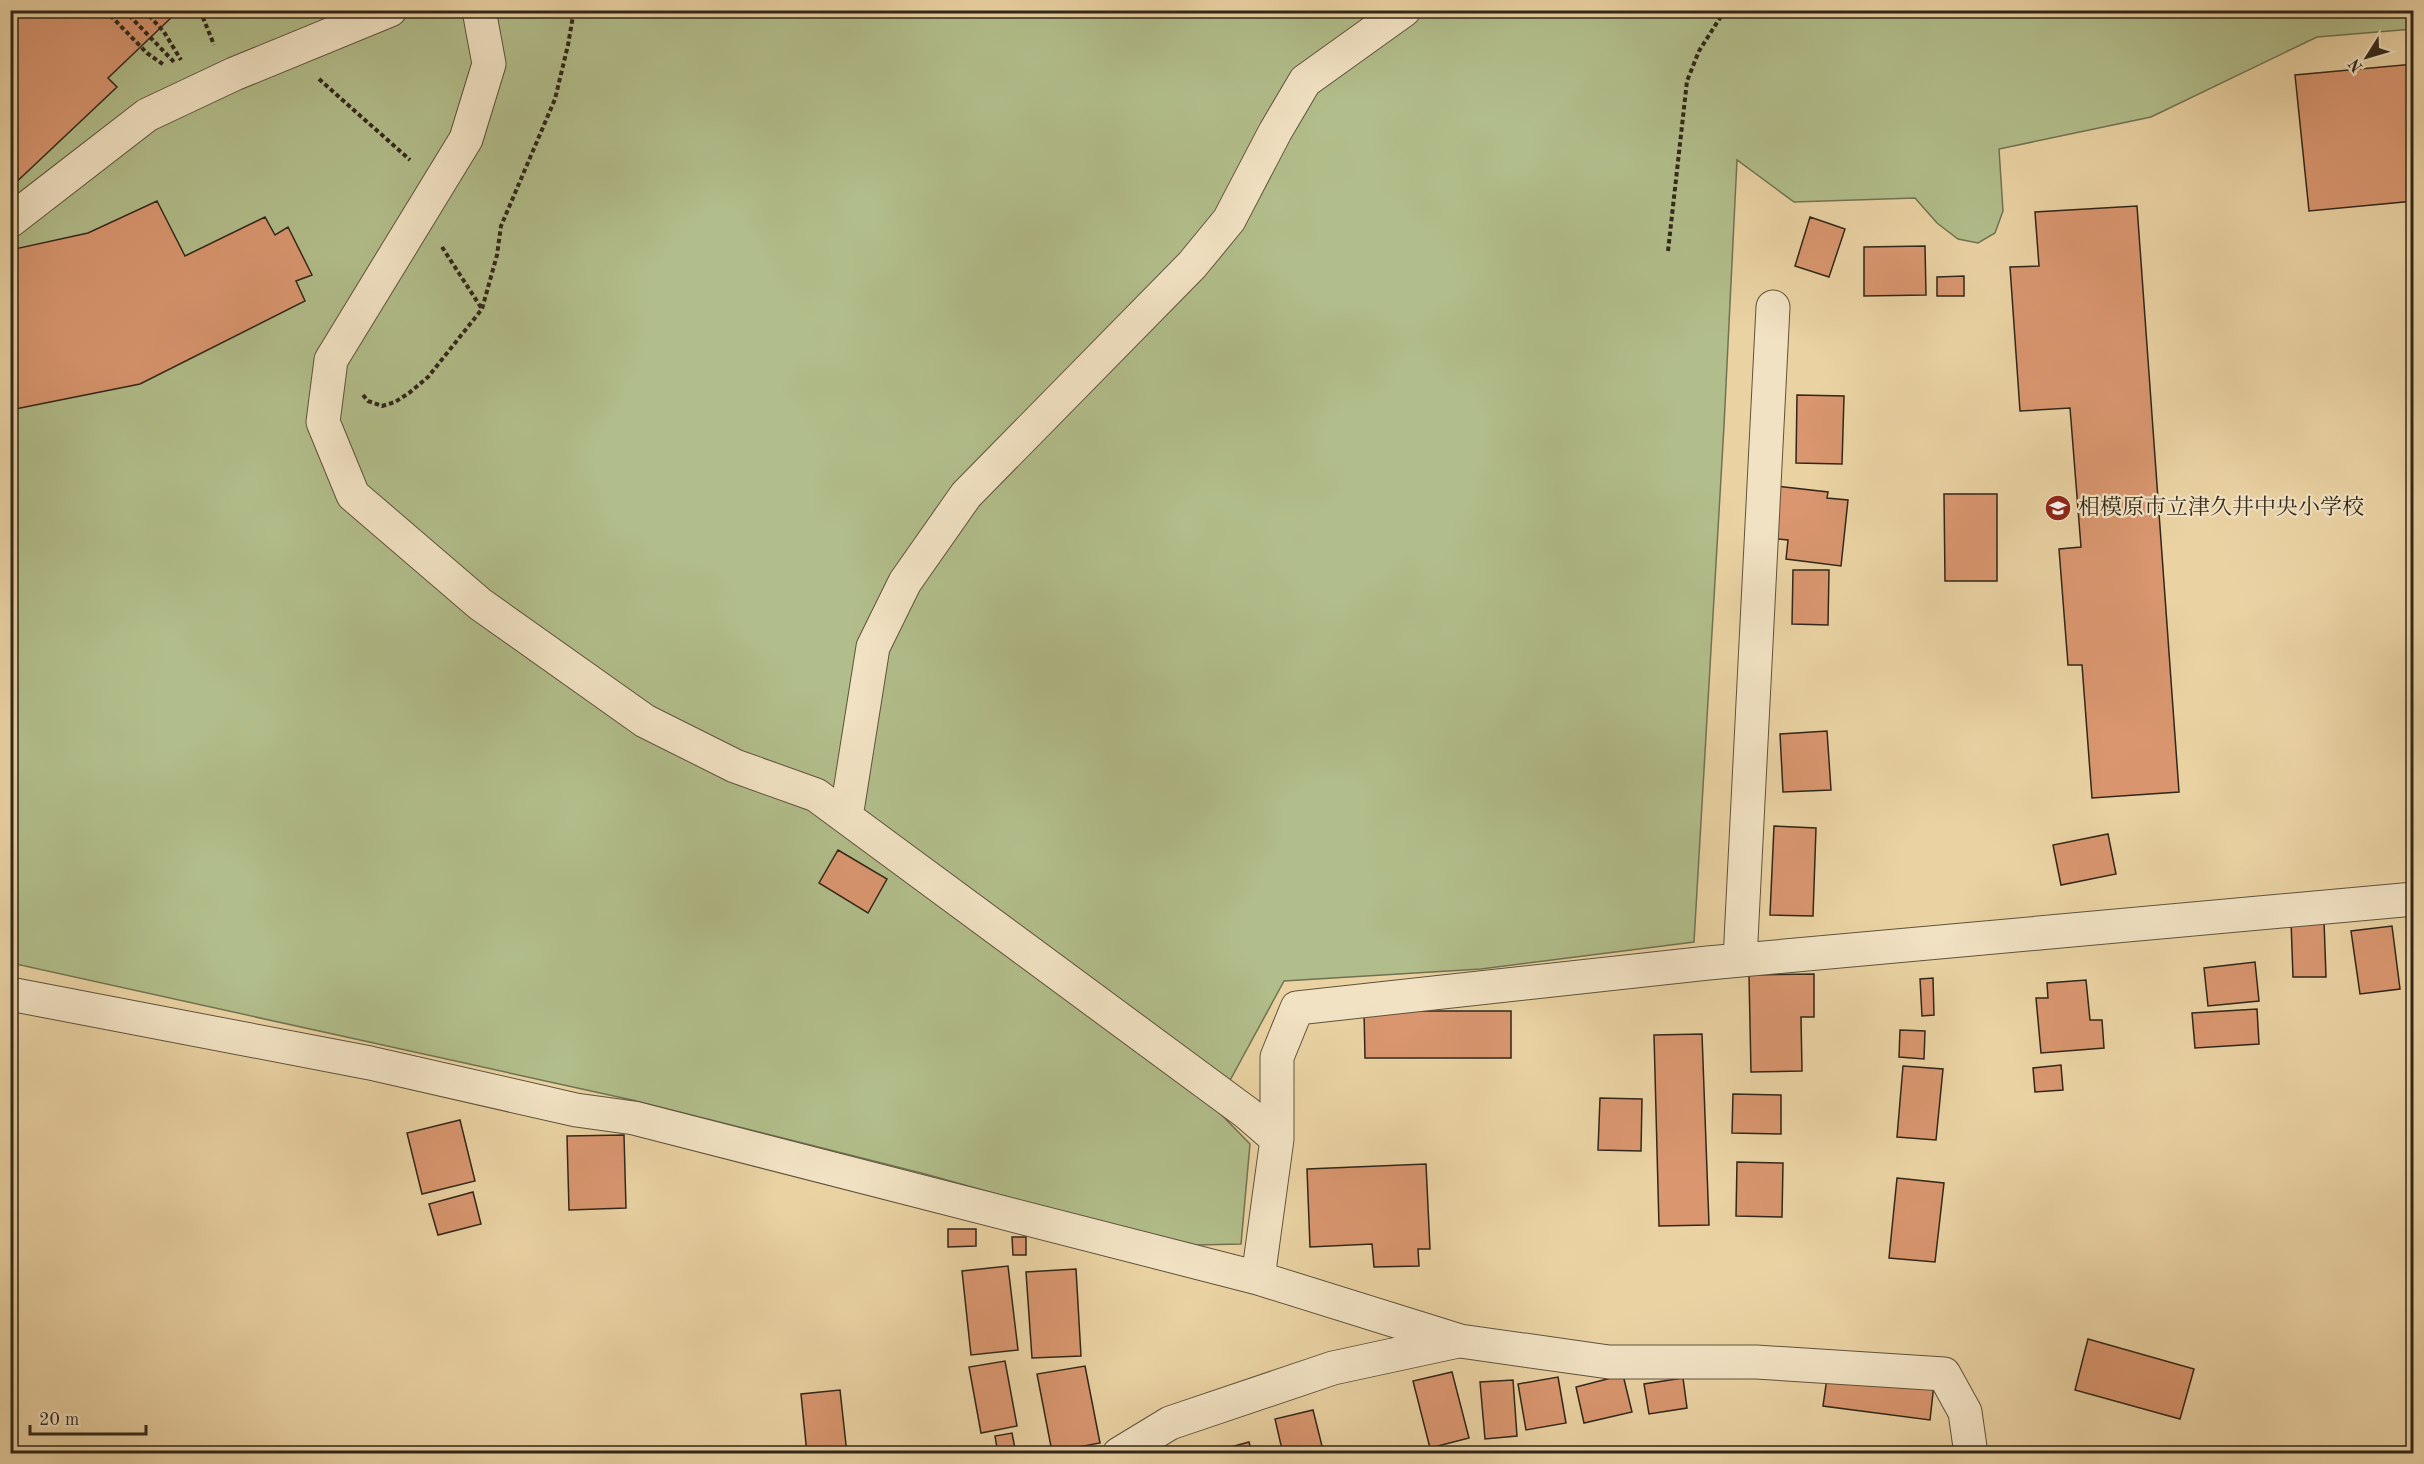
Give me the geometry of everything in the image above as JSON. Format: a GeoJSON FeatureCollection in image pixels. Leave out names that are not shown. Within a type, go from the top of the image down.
{"type":"FeatureCollection","features":[{"type":"Feature","properties":{"kind":"street"},"geometry":{"type":"LineString","coordinates":[[10,221],[147,115],[234,74],[390,10]]}},
{"type":"Feature","properties":{"kind":"street"},"geometry":{"type":"LineString","coordinates":[[478,10],[489,64],[466,139],[331,360],[323,423],[354,495],[480,604],[645,721],[735,766],[816,795],[1247,1113],[1277,1139]]}},
{"type":"Feature","properties":{"kind":"street"},"geometry":{"type":"LineString","coordinates":[[846,817],[873,647],[904,582],[966,495],[1200,256],[1228,220],[1305,81],[1404,10]]}},
{"type":"Feature","properties":{"kind":"street"},"geometry":{"type":"LineString","coordinates":[[1740,960],[1773,307]]}},
{"type":"Feature","properties":{"kind":"street"},"geometry":{"type":"LineString","coordinates":[[1258,1278],[1277,1139],[1277,1057],[1297,1008],[1740,960],[2414,899]]}},
{"type":"Feature","properties":{"kind":"street"},"geometry":{"type":"LineString","coordinates":[[10,994],[370,1063],[576,1110],[634,1118],[1258,1278],[1460,1341],[1609,1362],[1756,1362],[1944,1374],[1965,1412],[1971,1454]]}},
{"type":"Feature","properties":{"kind":"street"},"geometry":{"type":"LineString","coordinates":[[1119,1454],[1170,1424],[1322,1371],[1460,1341]]}},
{"type":"Feature","properties":{"kind":"path"},"geometry":{"type":"LineString","coordinates":[[105,10],[147,53],[165,66]]}},
{"type":"Feature","properties":{"kind":"path"},"geometry":{"type":"LineString","coordinates":[[124,10],[138,26]]}},
{"type":"Feature","properties":{"kind":"path"},"geometry":{"type":"LineString","coordinates":[[144,10],[164,32],[183,64]]}},
{"type":"Feature","properties":{"kind":"path"},"geometry":{"type":"LineString","coordinates":[[1668,252],[1687,81],[1699,51],[1725,10]]}},
{"type":"Feature","properties":{"kind":"path"},"geometry":{"type":"LineString","coordinates":[[285,53],[309,71],[417,168]]}},
{"type":"Feature","properties":{"kind":"path"},"geometry":{"type":"LineString","coordinates":[[418,216],[482,309]]}},
{"type":"Feature","properties":{"kind":"green space"},"geometry":{"type":"Polygon","coordinates":[[[11,11],[2413,11],[2413,29],[2317,37],[2151,117],[1999,149],[2003,211],[1995,233],[1978,243],[1958,239],[1937,223],[1915,198],[1794,202],[1737,160],[1694,942],[1481,969],[1284,981],[1215,1108],[1250,1144],[1241,1244],[1196,1245],[1112,1226],[925,1174],[632,1100],[11,963],[11,11]]]}},
{"type":"Feature","properties":{"kind":"building"},"geometry":{"type":"Polygon","coordinates":[[[10,10],[171,10],[175,14],[108,78],[117,87],[10,188],[10,10]]]}},
{"type":"Feature","properties":{"kind":"building"},"geometry":{"type":"Polygon","coordinates":[[[2414,64],[2414,201],[2309,211],[2295,75],[2414,64]]]}},
{"type":"Feature","properties":{"kind":"building"},"geometry":{"type":"Polygon","coordinates":[[[157,201],[185,256],[265,217],[275,235],[288,227],[312,275],[296,281],[305,301],[140,384],[10,410],[10,250],[88,233],[157,201]]]}},
{"type":"Feature","properties":{"kind":"building"},"geometry":{"type":"Polygon","coordinates":[[[2137,206],[2179,792],[2092,798],[2082,665],[2068,665],[2059,549],[2081,547],[2070,408],[2020,411],[2010,267],[2039,266],[2035,212],[2137,206]]]}},
{"type":"Feature","properties":{"kind":"building"},"geometry":{"type":"Polygon","coordinates":[[[1810,217],[1845,229],[1829,277],[1795,266],[1810,217]]]}},
{"type":"Feature","properties":{"kind":"building"},"geometry":{"type":"Polygon","coordinates":[[[1925,246],[1926,295],[1864,296],[1864,247],[1925,246]]]}},
{"type":"Feature","properties":{"kind":"building"},"geometry":{"type":"Polygon","coordinates":[[[1964,276],[1964,296],[1937,296],[1937,277],[1964,276]]]}},
{"type":"Feature","properties":{"kind":"building"},"geometry":{"type":"Polygon","coordinates":[[[1797,395],[1844,396],[1842,464],[1796,463],[1797,395]]]}},
{"type":"Feature","properties":{"kind":"building"},"geometry":{"type":"Polygon","coordinates":[[[1775,486],[1828,492],[1827,498],[1848,500],[1841,566],[1786,559],[1788,540],[1770,538],[1775,486]]]}},
{"type":"Feature","properties":{"kind":"building"},"geometry":{"type":"Polygon","coordinates":[[[1944,494],[1997,494],[1997,581],[1945,581],[1944,494]]]}},
{"type":"Feature","properties":{"kind":"building"},"geometry":{"type":"Polygon","coordinates":[[[1793,570],[1829,570],[1828,625],[1792,624],[1793,570]]]}},
{"type":"Feature","properties":{"kind":"building"},"geometry":{"type":"Polygon","coordinates":[[[1827,731],[1831,790],[1783,792],[1780,734],[1827,731]]]}},
{"type":"Feature","properties":{"kind":"building"},"geometry":{"type":"Polygon","coordinates":[[[1774,826],[1816,828],[1813,916],[1770,915],[1774,826]]]}},
{"type":"Feature","properties":{"kind":"building"},"geometry":{"type":"Polygon","coordinates":[[[2108,834],[2116,874],[2061,885],[2053,845],[2108,834]]]}},
{"type":"Feature","properties":{"kind":"building"},"geometry":{"type":"Polygon","coordinates":[[[838,850],[887,879],[868,913],[819,883],[838,850]]]}},
{"type":"Feature","properties":{"kind":"building"},"geometry":{"type":"Polygon","coordinates":[[[2324,920],[2326,977],[2293,977],[2291,921],[2324,920]]]}},
{"type":"Feature","properties":{"kind":"building"},"geometry":{"type":"Polygon","coordinates":[[[2392,926],[2400,989],[2360,994],[2351,931],[2392,926]]]}},
{"type":"Feature","properties":{"kind":"building"},"geometry":{"type":"Polygon","coordinates":[[[2255,962],[2259,1001],[2208,1006],[2204,968],[2255,962]]]}},
{"type":"Feature","properties":{"kind":"building"},"geometry":{"type":"Polygon","coordinates":[[[1814,974],[1814,1017],[1801,1017],[1802,1071],[1751,1072],[1749,975],[1814,974]]]}},
{"type":"Feature","properties":{"kind":"building"},"geometry":{"type":"Polygon","coordinates":[[[1933,978],[1934,1015],[1922,1016],[1920,979],[1933,978]]]}},
{"type":"Feature","properties":{"kind":"building"},"geometry":{"type":"Polygon","coordinates":[[[2086,980],[2090,1020],[2102,1020],[2104,1048],[2041,1053],[2036,998],[2048,998],[2047,983],[2086,980]]]}},
{"type":"Feature","properties":{"kind":"building"},"geometry":{"type":"Polygon","coordinates":[[[2257,1009],[2259,1044],[2195,1048],[2192,1013],[2257,1009]]]}},
{"type":"Feature","properties":{"kind":"building"},"geometry":{"type":"Polygon","coordinates":[[[1364,1011],[1511,1011],[1511,1058],[1365,1058],[1364,1011]]]}},
{"type":"Feature","properties":{"kind":"building"},"geometry":{"type":"Polygon","coordinates":[[[1900,1030],[1925,1031],[1924,1059],[1899,1057],[1900,1030]]]}},
{"type":"Feature","properties":{"kind":"building"},"geometry":{"type":"Polygon","coordinates":[[[1702,1034],[1709,1225],[1659,1226],[1654,1035],[1702,1034]]]}},
{"type":"Feature","properties":{"kind":"building"},"geometry":{"type":"Polygon","coordinates":[[[2061,1065],[2063,1090],[2035,1092],[2033,1068],[2061,1065]]]}},
{"type":"Feature","properties":{"kind":"building"},"geometry":{"type":"Polygon","coordinates":[[[1903,1066],[1943,1069],[1936,1140],[1897,1137],[1903,1066]]]}},
{"type":"Feature","properties":{"kind":"building"},"geometry":{"type":"Polygon","coordinates":[[[1733,1094],[1781,1095],[1781,1134],[1732,1133],[1733,1094]]]}},
{"type":"Feature","properties":{"kind":"building"},"geometry":{"type":"Polygon","coordinates":[[[1600,1098],[1642,1099],[1641,1151],[1598,1150],[1600,1098]]]}},
{"type":"Feature","properties":{"kind":"building"},"geometry":{"type":"Polygon","coordinates":[[[460,1120],[475,1181],[422,1194],[407,1133],[460,1120]]]}},
{"type":"Feature","properties":{"kind":"building"},"geometry":{"type":"Polygon","coordinates":[[[624,1135],[626,1208],[569,1210],[567,1136],[624,1135]]]}},
{"type":"Feature","properties":{"kind":"building"},"geometry":{"type":"Polygon","coordinates":[[[1737,1162],[1783,1163],[1782,1217],[1736,1216],[1737,1162]]]}},
{"type":"Feature","properties":{"kind":"building"},"geometry":{"type":"Polygon","coordinates":[[[1426,1164],[1430,1249],[1418,1249],[1419,1266],[1374,1267],[1372,1244],[1310,1247],[1307,1169],[1426,1164]]]}},
{"type":"Feature","properties":{"kind":"building"},"geometry":{"type":"Polygon","coordinates":[[[1897,1178],[1944,1183],[1935,1262],[1889,1258],[1897,1178]]]}},
{"type":"Feature","properties":{"kind":"building"},"geometry":{"type":"Polygon","coordinates":[[[473,1192],[481,1224],[438,1235],[429,1204],[473,1192]]]}},
{"type":"Feature","properties":{"kind":"building"},"geometry":{"type":"Polygon","coordinates":[[[948,1229],[976,1229],[976,1246],[948,1247],[948,1229]]]}},
{"type":"Feature","properties":{"kind":"building"},"geometry":{"type":"Polygon","coordinates":[[[1012,1237],[1026,1237],[1026,1255],[1013,1255],[1012,1237]]]}},
{"type":"Feature","properties":{"kind":"building"},"geometry":{"type":"Polygon","coordinates":[[[1008,1266],[1018,1350],[971,1355],[962,1271],[1008,1266]]]}},
{"type":"Feature","properties":{"kind":"building"},"geometry":{"type":"Polygon","coordinates":[[[1076,1269],[1081,1356],[1032,1358],[1026,1272],[1076,1269]]]}},
{"type":"Feature","properties":{"kind":"building"},"geometry":{"type":"Polygon","coordinates":[[[2088,1339],[2194,1369],[2180,1419],[2075,1390],[2088,1339]]]}},
{"type":"Feature","properties":{"kind":"building"},"geometry":{"type":"Polygon","coordinates":[[[1005,1361],[1017,1426],[981,1433],[969,1367],[1005,1361]]]}},
{"type":"Feature","properties":{"kind":"building"},"geometry":{"type":"Polygon","coordinates":[[[1085,1366],[1100,1443],[1052,1452],[1037,1374],[1085,1366]]]}},
{"type":"Feature","properties":{"kind":"building"},"geometry":{"type":"Polygon","coordinates":[[[1828,1371],[1934,1384],[1930,1420],[1823,1406],[1828,1371]]]}},
{"type":"Feature","properties":{"kind":"building"},"geometry":{"type":"Polygon","coordinates":[[[1452,1372],[1469,1438],[1430,1448],[1413,1381],[1452,1372]]]}},
{"type":"Feature","properties":{"kind":"building"},"geometry":{"type":"Polygon","coordinates":[[[1623,1375],[1632,1412],[1584,1423],[1576,1387],[1623,1375]]]}},
{"type":"Feature","properties":{"kind":"building"},"geometry":{"type":"Polygon","coordinates":[[[1558,1377],[1566,1423],[1526,1430],[1518,1384],[1558,1377]]]}},
{"type":"Feature","properties":{"kind":"building"},"geometry":{"type":"Polygon","coordinates":[[[1683,1378],[1687,1408],[1649,1414],[1644,1384],[1683,1378]]]}},
{"type":"Feature","properties":{"kind":"building"},"geometry":{"type":"Polygon","coordinates":[[[1513,1380],[1517,1436],[1485,1439],[1480,1382],[1513,1380]]]}},
{"type":"Feature","properties":{"kind":"building"},"geometry":{"type":"Polygon","coordinates":[[[840,1390],[847,1454],[807,1454],[801,1394],[840,1390]]]}},
{"type":"Feature","properties":{"kind":"building"},"geometry":{"type":"Polygon","coordinates":[[[1313,1410],[1324,1454],[1283,1454],[1275,1419],[1313,1410]]]}},
{"type":"Feature","properties":{"kind":"building"},"geometry":{"type":"Polygon","coordinates":[[[1012,1433],[1016,1454],[998,1454],[995,1436],[1012,1433]]]}},
{"type":"Feature","properties":{"kind":"building"},"geometry":{"type":"Polygon","coordinates":[[[1249,1442],[1252,1454],[1221,1454],[1220,1450],[1249,1442]]]}},
{"type":"Feature","properties":{"kind":"place","name":"相模原市立津久井中央小学校"},"geometry":{"type":"Point","coordinates":[2058,508]}}]}
